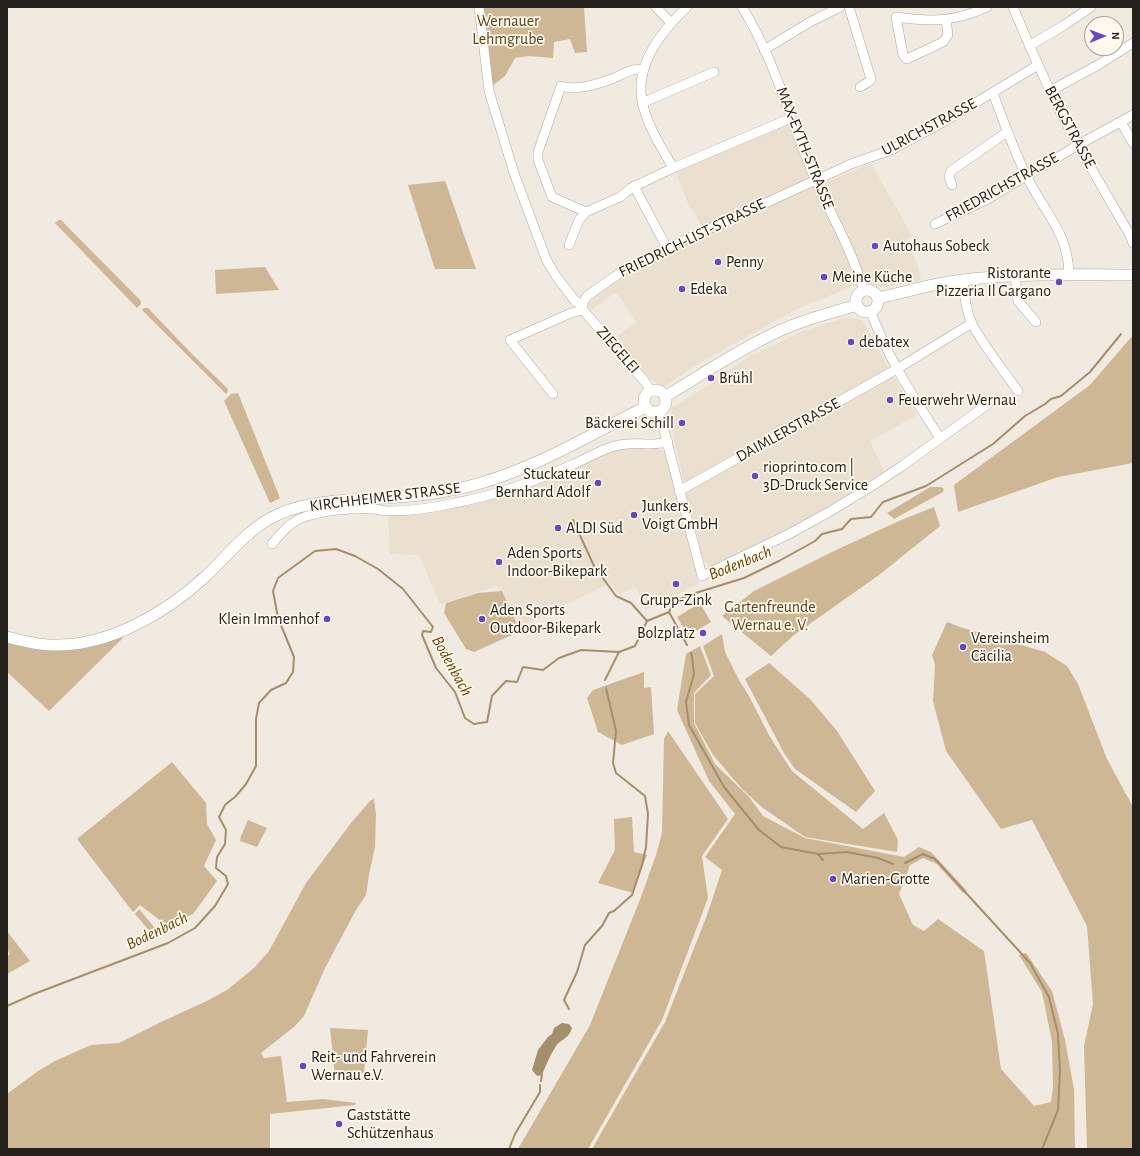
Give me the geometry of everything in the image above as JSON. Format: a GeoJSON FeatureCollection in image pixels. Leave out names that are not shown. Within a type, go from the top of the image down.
{"type":"FeatureCollection","features":[{"type":"Feature","properties":{"kind":"main road"},"geometry":{"type":"LineString","coordinates":[[878,298],[938,284],[1015,276],[1069,274],[1133,275]]}},
{"type":"Feature","properties":{"kind":"main road"},"geometry":{"type":"LineString","coordinates":[[867,290],[874,292],[878,298],[878,305],[871,312],[863,311],[856,302],[858,295],[867,290]]}},
{"type":"Feature","properties":{"kind":"main road"},"geometry":{"type":"LineString","coordinates":[[665,397],[750,346],[780,330],[857,305]]}},
{"type":"Feature","properties":{"kind":"main road"},"geometry":{"type":"LineString","coordinates":[[650,391],[658,391],[665,397],[665,405],[659,411],[650,411],[646,407],[644,399],[650,391]]}},
{"type":"Feature","properties":{"kind":"main road","name":"KIRCHHEIMER STRASSE"},"geometry":{"type":"LineString","coordinates":[[7,637],[29,643],[57,645],[82,643],[112,635],[139,623],[181,596],[205,577],[251,532],[268,519],[301,506],[326,502],[418,496],[443,492],[493,480],[543,460],[646,407]]}},
{"type":"Feature","properties":{"kind":"street","name":"ZIEGELEI"},"geometry":{"type":"LineString","coordinates":[[479,7],[489,91],[514,173],[546,259],[556,276],[575,301],[583,307],[646,383],[650,391]]}},
{"type":"Feature","properties":{"kind":"street"},"geometry":{"type":"LineString","coordinates":[[656,7],[671,23]]}},
{"type":"Feature","properties":{"kind":"street"},"geometry":{"type":"LineString","coordinates":[[673,168],[650,126],[642,103],[641,82],[648,57],[653,47],[671,23],[687,7]]}},
{"type":"Feature","properties":{"kind":"street","name":"MAX-EYTH-STRASSE"},"geometry":{"type":"LineString","coordinates":[[742,7],[751,21],[764,50],[816,180],[858,272],[864,291]]}},
{"type":"Feature","properties":{"kind":"street"},"geometry":{"type":"LineString","coordinates":[[764,50],[810,22],[840,7]]}},
{"type":"Feature","properties":{"kind":"street"},"geometry":{"type":"LineString","coordinates":[[849,7],[871,79],[860,88]]}},
{"type":"Feature","properties":{"kind":"street"},"geometry":{"type":"LineString","coordinates":[[946,20],[948,35],[943,42],[907,59],[903,55],[896,17],[919,20],[946,20],[987,7]]}},
{"type":"Feature","properties":{"kind":"street","name":"BERGSTRASSE"},"geometry":{"type":"LineString","coordinates":[[1013,7],[1050,91],[1078,145],[1133,241]]}},
{"type":"Feature","properties":{"kind":"street"},"geometry":{"type":"LineString","coordinates":[[1029,46],[1091,7]]}},
{"type":"Feature","properties":{"kind":"street"},"geometry":{"type":"LineString","coordinates":[[1050,91],[1098,65],[1133,43]]}},
{"type":"Feature","properties":{"kind":"street","name":"ULRICHSTRASSE"},"geometry":{"type":"LineString","coordinates":[[816,180],[851,164],[891,150],[947,120],[1038,65]]}},
{"type":"Feature","properties":{"kind":"street"},"geometry":{"type":"LineString","coordinates":[[586,212],[552,197],[538,160],[538,152],[561,86],[575,88],[588,86],[614,78],[634,69],[644,70]]}},
{"type":"Feature","properties":{"kind":"street"},"geometry":{"type":"LineString","coordinates":[[642,103],[714,72]]}},
{"type":"Feature","properties":{"kind":"street"},"geometry":{"type":"LineString","coordinates":[[993,93],[1007,132],[1026,175],[1062,239],[1068,255],[1069,274]]}},
{"type":"Feature","properties":{"kind":"street","name":"FRIEDRICHSTRASSE"},"geometry":{"type":"LineString","coordinates":[[935,224],[986,200],[1026,175],[1133,115]]}},
{"type":"Feature","properties":{"kind":"street"},"geometry":{"type":"LineString","coordinates":[[570,245],[579,220],[586,212],[620,197],[634,186],[673,168],[791,118]]}},
{"type":"Feature","properties":{"kind":"street"},"geometry":{"type":"LineString","coordinates":[[1121,122],[1133,143]]}},
{"type":"Feature","properties":{"kind":"street"},"geometry":{"type":"LineString","coordinates":[[952,185],[948,177],[950,171],[1007,132]]}},
{"type":"Feature","properties":{"kind":"street","name":"FRIEDRICH-LIST-STRASSE"},"geometry":{"type":"LineString","coordinates":[[583,307],[587,296],[626,268],[816,180]]}},
{"type":"Feature","properties":{"kind":"street"},"geometry":{"type":"LineString","coordinates":[[634,186],[667,248]]}},
{"type":"Feature","properties":{"kind":"street"},"geometry":{"type":"LineString","coordinates":[[1015,276],[1018,301],[1036,322]]}},
{"type":"Feature","properties":{"kind":"street"},"geometry":{"type":"LineString","coordinates":[[962,281],[964,297],[972,323],[1018,391]]}},
{"type":"Feature","properties":{"kind":"street"},"geometry":{"type":"LineString","coordinates":[[553,394],[510,340],[583,307]]}},
{"type":"Feature","properties":{"kind":"street"},"geometry":{"type":"LineString","coordinates":[[871,312],[897,369],[940,438]]}},
{"type":"Feature","properties":{"kind":"street","name":"DAIMLERSTRASSE"},"geometry":{"type":"LineString","coordinates":[[679,491],[897,369],[972,323]]}},
{"type":"Feature","properties":{"kind":"street"},"geometry":{"type":"LineString","coordinates":[[659,411],[702,576],[789,534],[872,486],[988,404]]}},
{"type":"Feature","properties":{"kind":"street"},"geometry":{"type":"LineString","coordinates":[[272,544],[291,523],[306,517],[331,511],[372,509],[388,511],[456,503],[480,498],[519,485],[611,447],[628,443],[656,444],[668,442]]}},
{"type":"Feature","properties":{"kind":"shaded area"},"geometry":{"type":"Polygon","coordinates":[[[787,122],[815,187],[871,163],[912,236],[906,240],[918,266],[921,280],[885,287],[874,286],[871,282],[853,286],[797,309],[703,361],[665,386],[661,386],[649,378],[615,338],[637,322],[616,292],[591,310],[587,306],[598,294],[611,284],[639,266],[705,235],[695,213],[689,206],[676,172],[787,122]]]}},
{"type":"Feature","properties":{"kind":"shaded area"},"geometry":{"type":"Polygon","coordinates":[[[844,318],[861,319],[917,415],[870,441],[885,473],[812,518],[713,566],[709,566],[703,560],[687,496],[671,424],[671,408],[709,385],[731,368],[752,355],[803,331],[844,318]]]}},
{"type":"Feature","properties":{"kind":"shaded area"},"geometry":{"type":"Polygon","coordinates":[[[648,445],[665,451],[699,584],[645,610],[636,587],[619,594],[610,583],[520,627],[497,586],[440,604],[419,555],[390,554],[388,513],[460,504],[624,446],[648,445]]]}},
{"type":"Feature","properties":{"kind":"shaded area"},"geometry":{"type":"Polygon","coordinates":[[[562,1023],[569,1024],[572,1028],[567,1037],[556,1046],[542,1075],[537,1076],[532,1070],[538,1050],[552,1034],[554,1028],[562,1023]]]}},
{"type":"Feature","properties":{"kind":"green space","name":"Wernauer Lehmgrube"},"geometry":{"type":"Polygon","coordinates":[[[480,7],[584,7],[587,52],[575,53],[570,39],[554,42],[553,58],[529,56],[515,58],[505,76],[492,86],[480,7]]]}},
{"type":"Feature","properties":{"kind":"green space"},"geometry":{"type":"Polygon","coordinates":[[[445,181],[476,269],[435,269],[408,185],[445,181]]]}},
{"type":"Feature","properties":{"kind":"green space"},"geometry":{"type":"Polygon","coordinates":[[[61,220],[141,301],[141,304],[137,308],[55,223],[61,220]]]}},
{"type":"Feature","properties":{"kind":"green space"},"geometry":{"type":"Polygon","coordinates":[[[265,267],[279,290],[216,294],[215,270],[265,267]]]}},
{"type":"Feature","properties":{"kind":"green space"},"geometry":{"type":"Polygon","coordinates":[[[144,308],[148,308],[227,388],[228,391],[226,394],[142,310],[144,308]]]}},
{"type":"Feature","properties":{"kind":"green space"},"geometry":{"type":"Polygon","coordinates":[[[1133,335],[1133,463],[1058,477],[958,512],[954,485],[1090,385],[1133,335]]]}},
{"type":"Feature","properties":{"kind":"green space"},"geometry":{"type":"Polygon","coordinates":[[[238,393],[280,498],[270,503],[224,401],[231,394],[238,393]]]}},
{"type":"Feature","properties":{"kind":"green space"},"geometry":{"type":"Polygon","coordinates":[[[930,487],[941,487],[944,489],[943,492],[894,519],[887,513],[930,487]]]}},
{"type":"Feature","properties":{"kind":"green space","name":"Gartenfreunde Wernau e. V."},"geometry":{"type":"Polygon","coordinates":[[[934,507],[940,526],[879,575],[794,635],[771,656],[722,616],[754,591],[834,551],[899,521],[934,507]]]}},
{"type":"Feature","properties":{"kind":"green space","name":"Aden Sports Outdoor-Bikepark"},"geometry":{"type":"Polygon","coordinates":[[[502,591],[518,626],[512,635],[474,652],[466,649],[444,613],[446,603],[478,593],[502,591]]]}},
{"type":"Feature","properties":{"kind":"green space"},"geometry":{"type":"Polygon","coordinates":[[[700,603],[711,622],[688,636],[677,617],[700,603]]]}},
{"type":"Feature","properties":{"kind":"green space"},"geometry":{"type":"Polygon","coordinates":[[[947,622],[1045,652],[1067,666],[1078,684],[1107,759],[1133,807],[1133,1149],[1087,1149],[1084,1046],[1093,1004],[1087,926],[1032,820],[1001,829],[946,751],[933,701],[935,665],[932,655],[947,622]]]}},
{"type":"Feature","properties":{"kind":"green space"},"geometry":{"type":"Polygon","coordinates":[[[722,634],[725,652],[739,680],[770,737],[792,771],[863,829],[884,813],[898,840],[897,852],[805,837],[763,808],[743,790],[713,755],[695,723],[695,694],[714,676],[703,646],[722,634]]]}},
{"type":"Feature","properties":{"kind":"green space"},"geometry":{"type":"Polygon","coordinates":[[[122,636],[123,638],[49,711],[7,672],[7,641],[29,646],[122,636]]]}},
{"type":"Feature","properties":{"kind":"green space"},"geometry":{"type":"Polygon","coordinates":[[[700,646],[711,675],[694,693],[694,723],[715,764],[749,797],[763,816],[805,838],[904,857],[919,847],[931,852],[967,891],[963,893],[937,864],[923,858],[910,865],[899,894],[913,925],[924,931],[938,919],[984,951],[1001,1069],[1034,1106],[1051,1102],[1053,1087],[1052,1042],[1042,992],[1019,955],[1026,953],[1052,991],[1065,1040],[1074,1089],[1075,1149],[592,1149],[665,1022],[707,915],[722,870],[705,857],[735,814],[709,781],[677,710],[686,654],[700,646]]]}},
{"type":"Feature","properties":{"kind":"green space"},"geometry":{"type":"Polygon","coordinates":[[[769,663],[810,699],[837,731],[875,791],[856,812],[795,769],[784,753],[745,679],[769,663]]]}},
{"type":"Feature","properties":{"kind":"green space"},"geometry":{"type":"Polygon","coordinates":[[[644,672],[644,688],[651,687],[654,734],[622,745],[598,732],[587,698],[593,690],[644,672]]]}},
{"type":"Feature","properties":{"kind":"green space"},"geometry":{"type":"Polygon","coordinates":[[[668,731],[728,819],[702,856],[708,898],[662,1020],[588,1149],[518,1149],[590,1025],[641,897],[662,833],[664,739],[668,731]]]}},
{"type":"Feature","properties":{"kind":"green space"},"geometry":{"type":"Polygon","coordinates":[[[172,762],[206,803],[207,824],[216,840],[204,866],[217,881],[193,914],[166,925],[140,905],[133,912],[77,839],[172,762]]]}},
{"type":"Feature","properties":{"kind":"green space"},"geometry":{"type":"Polygon","coordinates":[[[374,799],[376,814],[375,847],[366,895],[356,910],[325,968],[304,1016],[295,1026],[261,1053],[264,1058],[281,1056],[287,1102],[323,1099],[356,1103],[355,1105],[270,1114],[270,1149],[7,1149],[7,1094],[38,1071],[55,1061],[91,1045],[119,1043],[227,990],[254,968],[269,951],[306,883],[351,823],[370,801],[374,799]]]}},
{"type":"Feature","properties":{"kind":"green space"},"geometry":{"type":"Polygon","coordinates":[[[632,817],[634,852],[647,855],[633,893],[598,883],[615,850],[614,819],[632,817]]]}},
{"type":"Feature","properties":{"kind":"green space"},"geometry":{"type":"Polygon","coordinates":[[[248,820],[267,828],[257,847],[240,841],[248,820]]]}},
{"type":"Feature","properties":{"kind":"green space"},"geometry":{"type":"Polygon","coordinates":[[[139,909],[159,933],[153,935],[135,914],[139,909]]]}},
{"type":"Feature","properties":{"kind":"green space"},"geometry":{"type":"Polygon","coordinates":[[[7,931],[30,961],[7,974],[7,957],[10,954],[7,949],[7,931]]]}},
{"type":"Feature","properties":{"kind":"green space"},"geometry":{"type":"Polygon","coordinates":[[[330,1028],[368,1030],[364,1073],[335,1076],[330,1028]]]}},
{"type":"Feature","properties":{"kind":"waterway","name":"Bodenbach"},"geometry":{"type":"LineString","coordinates":[[7,1006],[34,994],[168,943],[195,928],[215,906],[228,884],[226,876],[216,868],[217,857],[225,844],[226,830],[219,817],[225,805],[236,796],[246,784],[256,766],[256,719],[259,703],[271,690],[286,683],[293,672],[294,657],[278,618],[273,591],[278,578],[315,551],[336,549],[355,556],[378,569],[403,589],[433,627],[431,632],[423,631],[422,635],[436,668],[455,692],[465,718],[474,724],[487,722],[492,696],[506,681],[517,682],[523,667],[543,670],[559,658],[581,650],[619,652],[635,646],[647,621],[669,612],[674,602],[689,595],[744,578],[815,541],[822,534],[842,529],[851,519],[871,517],[883,502],[926,486],[993,444],[1025,416],[1051,399],[1061,396],[1090,372],[1121,334]]}},
{"type":"Feature","properties":{"kind":"waterway"},"geometry":{"type":"LineString","coordinates":[[573,520],[594,566],[616,596],[631,603],[647,621]]}},
{"type":"Feature","properties":{"kind":"waterway"},"geometry":{"type":"LineString","coordinates":[[669,612],[687,645]]}},
{"type":"Feature","properties":{"kind":"waterway"},"geometry":{"type":"LineString","coordinates":[[605,680],[619,652]]}},
{"type":"Feature","properties":{"kind":"waterway"},"geometry":{"type":"LineString","coordinates":[[691,653],[694,674],[686,702],[689,725],[724,787],[759,830],[781,847],[818,854],[847,852],[878,858],[893,864]]}},
{"type":"Feature","properties":{"kind":"waterway"},"geometry":{"type":"LineString","coordinates":[[569,1009],[564,1000],[577,972],[585,945],[602,926],[609,913],[614,911],[632,895],[646,847],[648,814],[645,796],[616,773],[613,763],[616,731],[606,688]]}},
{"type":"Feature","properties":{"kind":"waterway"},"geometry":{"type":"LineString","coordinates":[[818,854],[823,860]]}},
{"type":"Feature","properties":{"kind":"waterway"},"geometry":{"type":"LineString","coordinates":[[905,863],[923,854],[935,859],[1030,963],[1049,997],[1058,1034],[1060,1071],[1058,1110],[1042,1149]]}},
{"type":"Feature","properties":{"kind":"waterway"},"geometry":{"type":"LineString","coordinates":[[541,1081],[542,1075]]}},
{"type":"Feature","properties":{"kind":"waterway"},"geometry":{"type":"LineString","coordinates":[[509,1149],[515,1134],[540,1092],[540,1085]]}},
{"type":"Feature","properties":{"kind":"place","name":"Autohaus Sobeck"},"geometry":{"type":"Point","coordinates":[875,246]}},
{"type":"Feature","properties":{"kind":"place","name":"Penny"},"geometry":{"type":"Point","coordinates":[718,262]}},
{"type":"Feature","properties":{"kind":"place","name":"Meine Küche"},"geometry":{"type":"Point","coordinates":[824,277]}},
{"type":"Feature","properties":{"kind":"place","name":"Ristorante Pizzeria Il Gargano"},"geometry":{"type":"Point","coordinates":[1059,282]}},
{"type":"Feature","properties":{"kind":"place","name":"Edeka"},"geometry":{"type":"Point","coordinates":[682,289]}},
{"type":"Feature","properties":{"kind":"place","name":"debatex"},"geometry":{"type":"Point","coordinates":[851,342]}},
{"type":"Feature","properties":{"kind":"place","name":"Brühl"},"geometry":{"type":"Point","coordinates":[711,378]}},
{"type":"Feature","properties":{"kind":"place","name":"Feuerwehr Wernau"},"geometry":{"type":"Point","coordinates":[890,400]}},
{"type":"Feature","properties":{"kind":"place","name":"Bäckerei Schill"},"geometry":{"type":"Point","coordinates":[682,423]}},
{"type":"Feature","properties":{"kind":"place","name":"rioprinto.com | 3D-Druck Service"},"geometry":{"type":"Point","coordinates":[755,476]}},
{"type":"Feature","properties":{"kind":"place","name":"Stuckateur Bernhard Adolf"},"geometry":{"type":"Point","coordinates":[598,483]}},
{"type":"Feature","properties":{"kind":"place","name":"Junkers, Voigt GmbH"},"geometry":{"type":"Point","coordinates":[634,515]}},
{"type":"Feature","properties":{"kind":"place","name":"ALDI Süd"},"geometry":{"type":"Point","coordinates":[558,528]}},
{"type":"Feature","properties":{"kind":"place","name":"Aden Sports Indoor-Bikepark"},"geometry":{"type":"Point","coordinates":[499,562]}},
{"type":"Feature","properties":{"kind":"place","name":"Grupp-Zink"},"geometry":{"type":"Point","coordinates":[676,584]}},
{"type":"Feature","properties":{"kind":"place","name":"Klein Immenhof"},"geometry":{"type":"Point","coordinates":[327,619]}},
{"type":"Feature","properties":{"kind":"place","name":"Aden Sports Outdoor-Bikepark"},"geometry":{"type":"Point","coordinates":[482,619]}},
{"type":"Feature","properties":{"kind":"place","name":"Bolzplatz"},"geometry":{"type":"Point","coordinates":[703,633]}},
{"type":"Feature","properties":{"kind":"place","name":"Vereinsheim Cäcilia"},"geometry":{"type":"Point","coordinates":[963,647]}},
{"type":"Feature","properties":{"kind":"place","name":"Marien-Grotte"},"geometry":{"type":"Point","coordinates":[833,879]}},
{"type":"Feature","properties":{"kind":"place","name":"Reit- und Fahrverein Wernau e.V."},"geometry":{"type":"Point","coordinates":[303,1066]}},
{"type":"Feature","properties":{"kind":"place","name":"Gaststätte Schützenhaus"},"geometry":{"type":"Point","coordinates":[339,1124]}}]}
